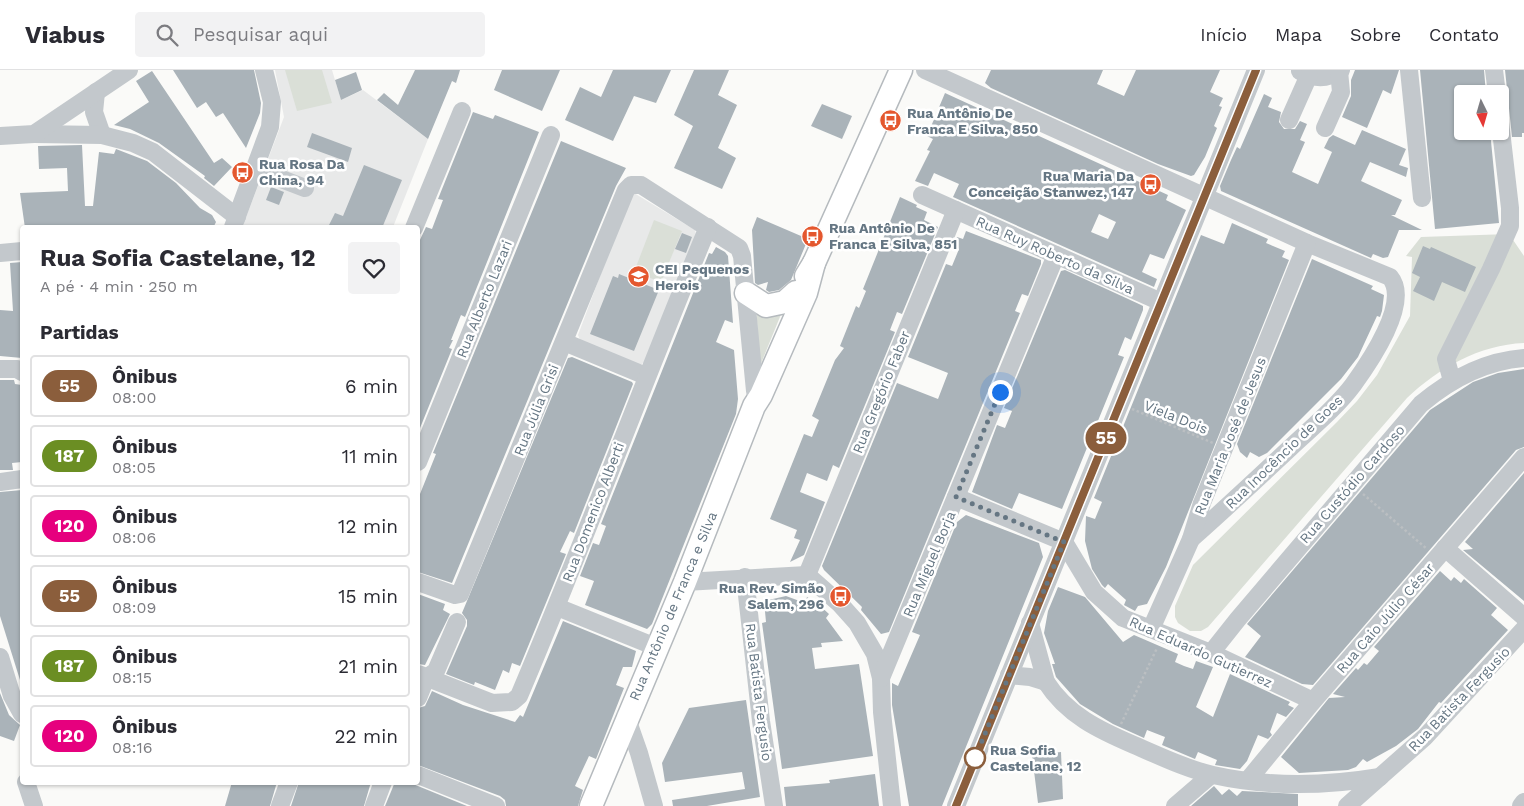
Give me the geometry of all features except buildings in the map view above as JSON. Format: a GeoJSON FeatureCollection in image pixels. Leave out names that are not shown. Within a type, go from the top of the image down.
{"type":"FeatureCollection","features":[{"type":"Feature","properties":{"kind":"main road","name":"Rua Antônio de Franca e Silva"},"geometry":{"type":"LineString","coordinates":[[591,806],[626,716],[685,582],[796,292],[814,263],[901,70]]}},
{"type":"Feature","properties":{"kind":"main road","name":"Rua Antônio de Franca e Silva"},"geometry":{"type":"LineString","coordinates":[[757,397],[806,293],[814,263]]}},
{"type":"Feature","properties":{"kind":"main road"},"geometry":{"type":"LineString","coordinates":[[746,292],[766,306],[785,302],[796,292]]}},
{"type":"Feature","properties":{"kind":"street"},"geometry":{"type":"LineString","coordinates":[[34,134],[129,70]]}},
{"type":"Feature","properties":{"kind":"street"},"geometry":{"type":"LineString","coordinates":[[0,136],[34,134],[102,135],[133,143],[153,152],[235,222],[270,127],[272,102],[264,70]]}},
{"type":"Feature","properties":{"kind":"street"},"geometry":{"type":"LineString","coordinates":[[925,70],[1307,243]]}},
{"type":"Feature","properties":{"kind":"street"},"geometry":{"type":"LineString","coordinates":[[956,806],[1256,70]]}},
{"type":"Feature","properties":{"kind":"street"},"geometry":{"type":"LineString","coordinates":[[1409,70],[1422,198]]}},
{"type":"Feature","properties":{"kind":"street"},"geometry":{"type":"LineString","coordinates":[[1494,70],[1496,85]]}},
{"type":"Feature","properties":{"kind":"street"},"geometry":{"type":"LineString","coordinates":[[1290,120],[1303,73],[1329,77],[1340,71],[1342,78],[1341,92],[1325,128]]}},
{"type":"Feature","properties":{"kind":"street"},"geometry":{"type":"LineString","coordinates":[[96,92],[94,112],[102,135]]}},
{"type":"Feature","properties":{"kind":"street"},"geometry":{"type":"LineString","coordinates":[[415,225],[462,111]]}},
{"type":"Feature","properties":{"kind":"street","name":"Rua Alberto Lazari"},"geometry":{"type":"LineString","coordinates":[[420,457],[551,135]]}},
{"type":"Feature","properties":{"kind":"street"},"geometry":{"type":"LineString","coordinates":[[1452,381],[1446,359],[1491,269],[1510,226],[1510,208],[1502,140]]}},
{"type":"Feature","properties":{"kind":"street"},"geometry":{"type":"LineString","coordinates":[[255,169],[305,188]]}},
{"type":"Feature","properties":{"kind":"street","name":"Rua Júlia Grisi"},"geometry":{"type":"LineString","coordinates":[[420,583],[455,595],[460,594],[626,190],[631,185],[641,185],[708,227]]}},
{"type":"Feature","properties":{"kind":"street","name":"Rua Ruy Roberto da Silva"},"geometry":{"type":"LineString","coordinates":[[922,195],[1161,302]]}},
{"type":"Feature","properties":{"kind":"street","name":"Rua Gregório Faber"},"geometry":{"type":"LineString","coordinates":[[807,575],[956,210]]}},
{"type":"Feature","properties":{"kind":"street"},"geometry":{"type":"LineString","coordinates":[[708,227],[739,248],[742,256],[757,397]]}},
{"type":"Feature","properties":{"kind":"street","name":"Rua Domenico Alberti"},"geometry":{"type":"LineString","coordinates":[[422,676],[492,703],[512,702],[519,696],[557,607],[646,376],[708,227]]}},
{"type":"Feature","properties":{"kind":"street","name":"Rua Inocêncio de Goes"},"geometry":{"type":"LineString","coordinates":[[1191,539],[1328,413],[1352,385],[1378,345],[1397,301],[1395,283],[1390,277],[1307,243]]}},
{"type":"Feature","properties":{"kind":"street","name":"Rua Maria José de Jesus"},"geometry":{"type":"LineString","coordinates":[[1157,632],[1202,503],[1307,243]]}},
{"type":"Feature","properties":{"kind":"street"},"geometry":{"type":"LineString","coordinates":[[0,253],[20,251]]}},
{"type":"Feature","properties":{"kind":"street","name":"Rua Miguel Borja"},"geometry":{"type":"LineString","coordinates":[[881,678],[1056,255]]}},
{"type":"Feature","properties":{"kind":"street"},"geometry":{"type":"LineString","coordinates":[[564,342],[646,376]]}},
{"type":"Feature","properties":{"kind":"street","name":"Rua Custódio Cardoso"},"geometry":{"type":"LineString","coordinates":[[1211,653],[1421,404],[1452,381],[1479,368],[1508,359],[1524,358]]}},
{"type":"Feature","properties":{"kind":"street"},"geometry":{"type":"LineString","coordinates":[[0,369],[17,369],[20,371]]}},
{"type":"Feature","properties":{"kind":"street","name":"Rua Caio Júlio César"},"geometry":{"type":"LineString","coordinates":[[1248,780],[1313,701],[1524,457]]}},
{"type":"Feature","properties":{"kind":"street"},"geometry":{"type":"LineString","coordinates":[[0,482],[20,479]]}},
{"type":"Feature","properties":{"kind":"street"},"geometry":{"type":"LineString","coordinates":[[956,497],[1064,542]]}},
{"type":"Feature","properties":{"kind":"street","name":"Rua Eduardo Gutierrez"},"geometry":{"type":"LineString","coordinates":[[1064,542],[1094,592],[1123,618],[1211,653],[1313,701]]}},
{"type":"Feature","properties":{"kind":"street"},"geometry":{"type":"LineString","coordinates":[[1441,553],[1524,617]]}},
{"type":"Feature","properties":{"kind":"street"},"geometry":{"type":"LineString","coordinates":[[685,582],[745,577],[807,575],[840,604],[868,639],[881,678],[882,712],[892,806]]}},
{"type":"Feature","properties":{"kind":"street","name":"Rua Batista Fergusio"},"geometry":{"type":"LineString","coordinates":[[745,577],[761,721],[774,806]]}},
{"type":"Feature","properties":{"kind":"street"},"geometry":{"type":"LineString","coordinates":[[557,607],[656,647]]}},
{"type":"Feature","properties":{"kind":"street"},"geometry":{"type":"LineString","coordinates":[[422,676],[436,671],[456,622]]}},
{"type":"Feature","properties":{"kind":"street"},"geometry":{"type":"LineString","coordinates":[[1030,623],[1046,682],[1072,713],[1115,737],[1179,764],[1211,774],[1248,780],[1326,783],[1380,777]]}},
{"type":"Feature","properties":{"kind":"street","name":"Rua Batista Fergusio"},"geometry":{"type":"LineString","coordinates":[[1347,806],[1425,737],[1524,629]]}},
{"type":"Feature","properties":{"kind":"street"},"geometry":{"type":"LineString","coordinates":[[0,657],[12,696],[20,710]]}},
{"type":"Feature","properties":{"kind":"street"},"geometry":{"type":"LineString","coordinates":[[1009,675],[1030,677],[1046,682]]}},
{"type":"Feature","properties":{"kind":"street"},"geometry":{"type":"LineString","coordinates":[[626,716],[640,753],[654,806]]}},
{"type":"Feature","properties":{"kind":"street"},"geometry":{"type":"LineString","coordinates":[[1175,806],[1211,774]]}},
{"type":"Feature","properties":{"kind":"street"},"geometry":{"type":"LineString","coordinates":[[420,775],[496,806]]}},
{"type":"Feature","properties":{"kind":"street"},"geometry":{"type":"LineString","coordinates":[[27,785],[34,806]]}},
{"type":"Feature","properties":{"kind":"street"},"geometry":{"type":"LineString","coordinates":[[280,806],[288,785]]}},
{"type":"Feature","properties":{"kind":"street"},"geometry":{"type":"LineString","coordinates":[[374,806],[382,785]]}},
{"type":"Feature","properties":{"kind":"street"},"geometry":{"type":"LineString","coordinates":[[1520,806],[1524,802]]}},
{"type":"Feature","properties":{"kind":"path","name":"Viela Dois"},"geometry":{"type":"LineString","coordinates":[[1119,404],[1225,448]]}},
{"type":"Feature","properties":{"kind":"path"},"geometry":{"type":"LineString","coordinates":[[1352,485],[1441,553]]}},
{"type":"Feature","properties":{"kind":"path"},"geometry":{"type":"LineString","coordinates":[[1115,737],[1157,632]]}},
{"type":"Feature","properties":{"kind":"shaded area"},"geometry":{"type":"Polygon","coordinates":[[[275,70],[332,70],[341,100],[363,90],[428,139],[394,225],[243,225],[284,117],[275,70]]]}},
{"type":"Feature","properties":{"kind":"shaded area"},"geometry":{"type":"Polygon","coordinates":[[[285,70],[322,70],[332,103],[297,111],[285,70]]]}},
{"type":"Feature","properties":{"kind":"shaded area","name":"CEI Pequenos Herois"},"geometry":{"type":"Polygon","coordinates":[[[634,193],[695,230],[696,234],[645,362],[640,365],[581,342],[578,335],[630,196],[634,193]]]}},
{"type":"Feature","properties":{"kind":"shaded area"},"geometry":{"type":"Polygon","coordinates":[[[654,220],[682,231],[661,282],[634,272],[654,220]]]}},
{"type":"Feature","properties":{"kind":"shaded area"},"geometry":{"type":"Polygon","coordinates":[[[1509,234],[1524,256],[1524,343],[1491,348],[1476,353],[1446,368],[1419,387],[1407,398],[1208,627],[1201,631],[1190,631],[1178,623],[1175,617],[1175,606],[1193,565],[1337,422],[1357,401],[1377,375],[1410,316],[1412,257],[1406,256],[1421,237],[1509,234]]]}},
{"type":"Feature","properties":{"kind":"shaded area"},"geometry":{"type":"Polygon","coordinates":[[[756,306],[784,307],[760,366],[756,306]]]}},
{"type":"Feature","properties":{"kind":"bus line","name":"55"},"geometry":{"type":"LineString","coordinates":[[956,806],[1256,70]]}},
{"type":"Feature","properties":{"kind":"place","name":"Rua Antônio De Franca E Silva, 850"},"geometry":{"type":"Point","coordinates":[891,121]}},
{"type":"Feature","properties":{"kind":"place","name":"Rua Rosa Da China, 94"},"geometry":{"type":"Point","coordinates":[243,172]}},
{"type":"Feature","properties":{"kind":"place","name":"Rua Maria Da Conceição Stanwez, 147"},"geometry":{"type":"Point","coordinates":[1150,184]}},
{"type":"Feature","properties":{"kind":"place","name":"Rua Antônio De Franca E Silva, 851"},"geometry":{"type":"Point","coordinates":[813,236]}},
{"type":"Feature","properties":{"kind":"place","name":"CEI Pequenos Herois"},"geometry":{"type":"Point","coordinates":[639,277]}},
{"type":"Feature","properties":{"kind":"place","name":"Rua Rev. Simão Salem, 296"},"geometry":{"type":"Point","coordinates":[840,596]}},
{"type":"Feature","properties":{"kind":"place","name":"Rua Sofia Castelane, 12"},"geometry":{"type":"Point","coordinates":[975,758]}},
{"type":"Feature","properties":{"kind":"route"},"geometry":{"type":"LineString","coordinates":[[975,758],[1064,542],[956,497],[1000,392]]}}]}
